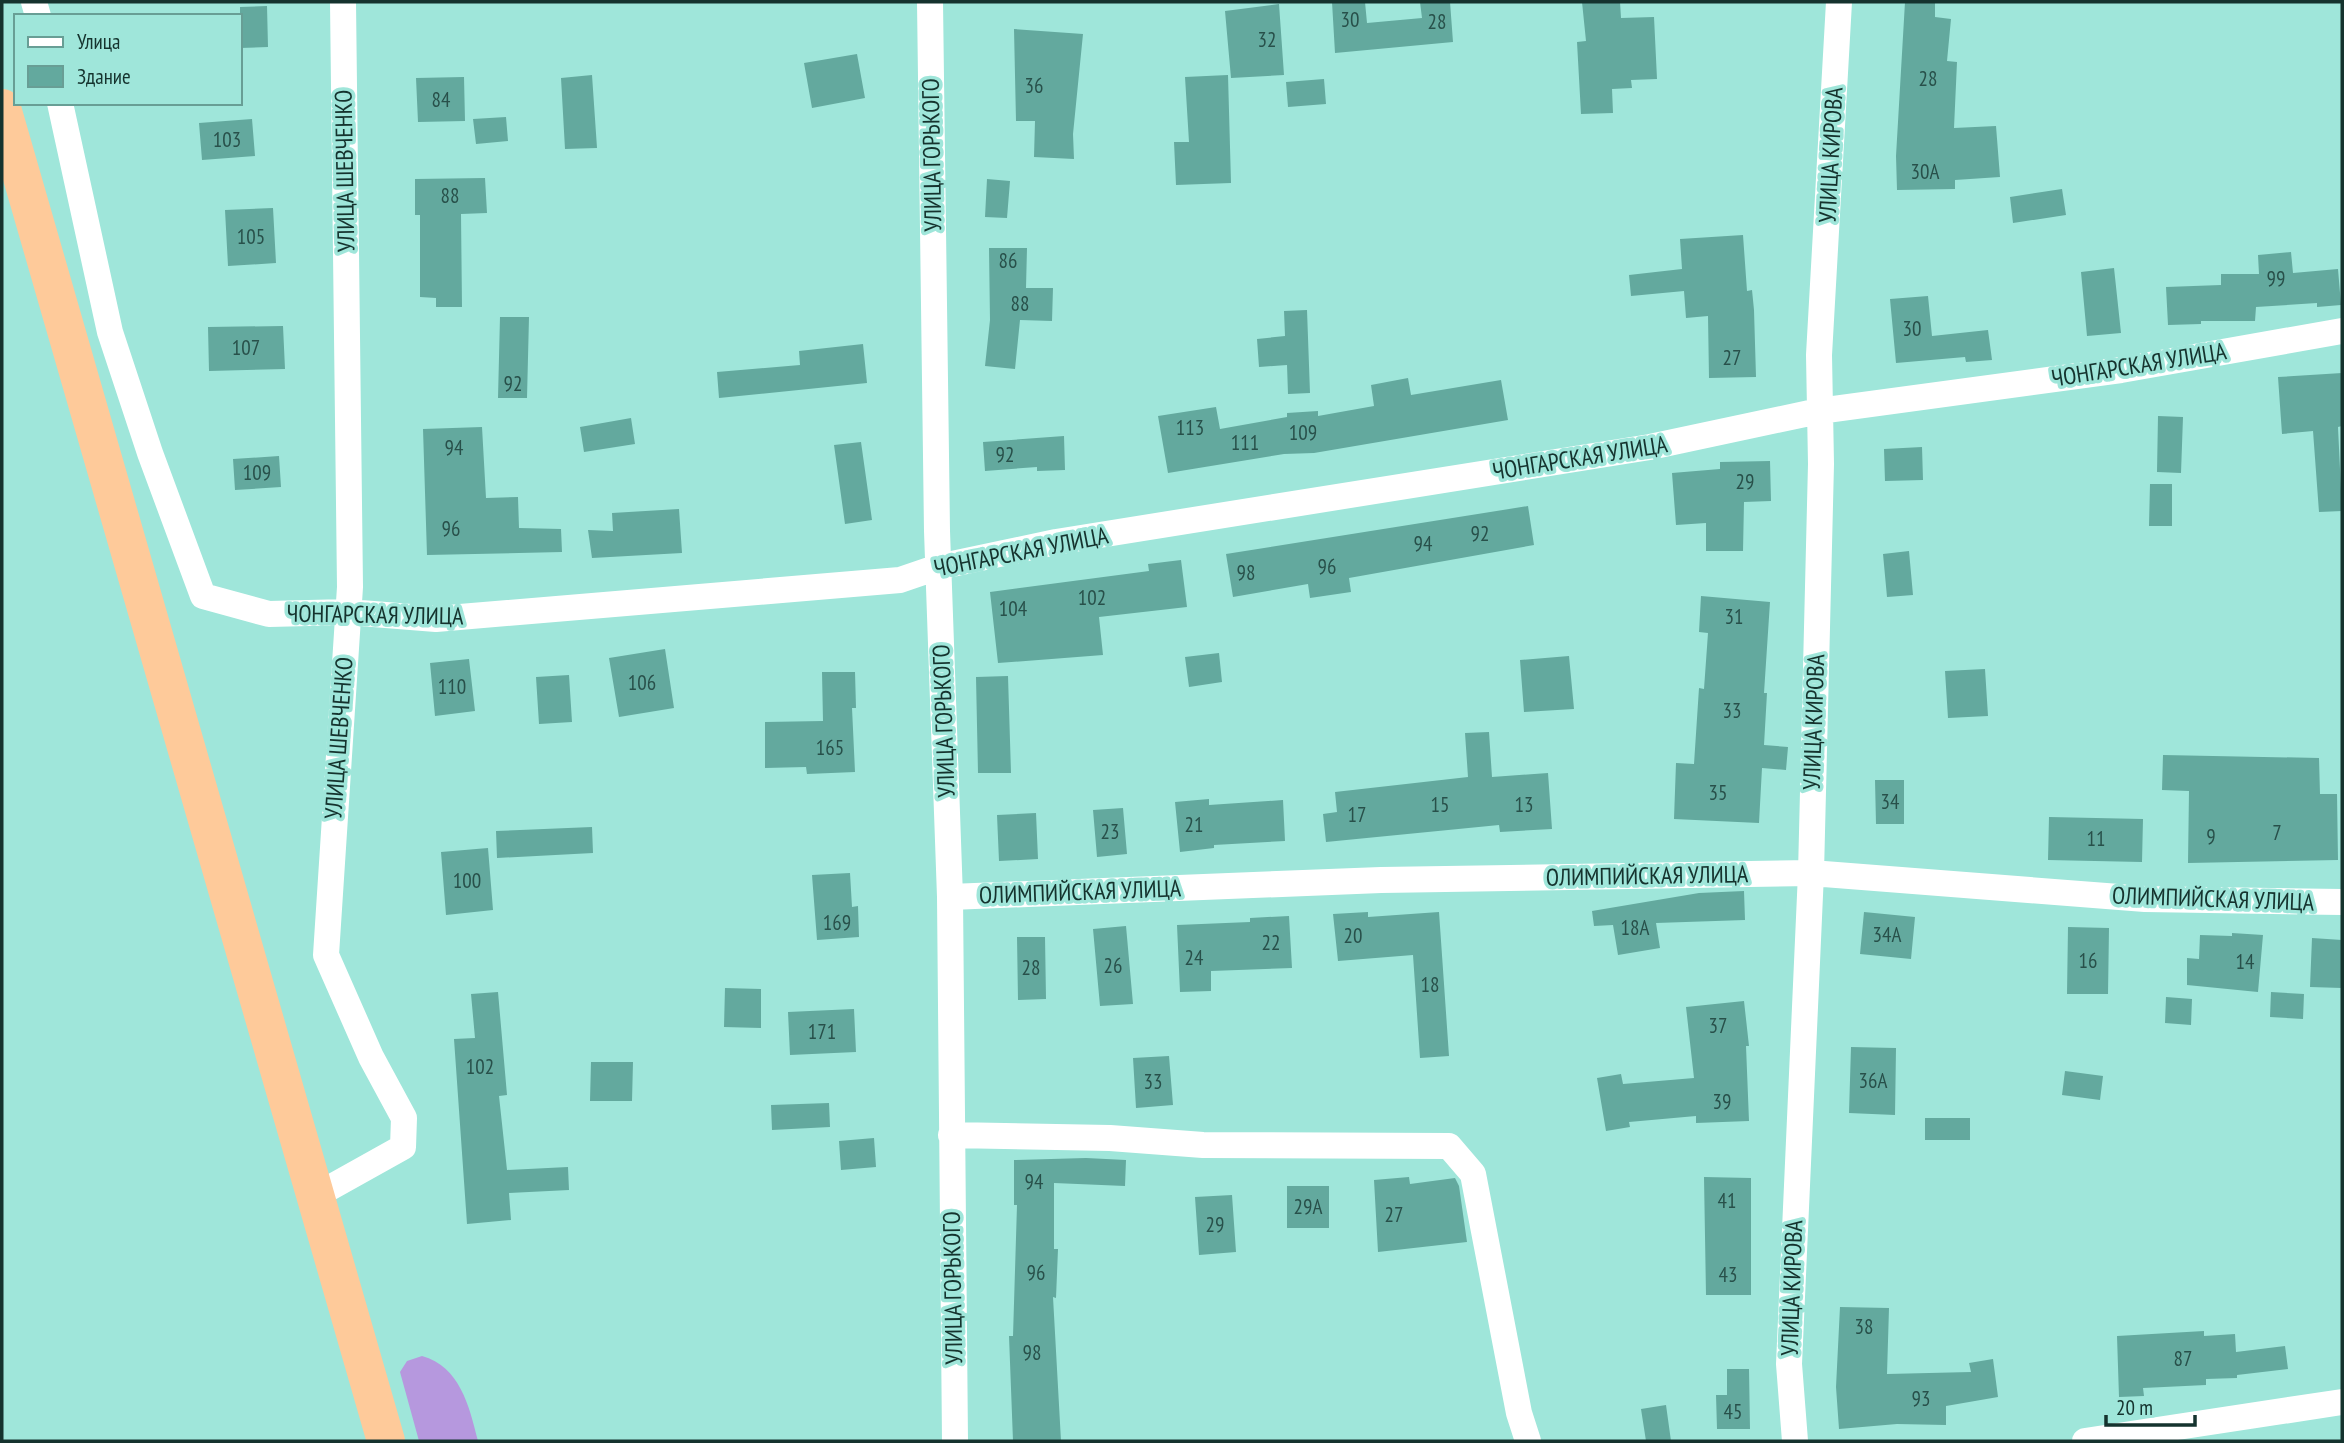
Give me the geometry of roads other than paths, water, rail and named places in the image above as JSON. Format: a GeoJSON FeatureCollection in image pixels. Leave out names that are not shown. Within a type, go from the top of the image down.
{"type":"FeatureCollection","features":[{"type":"Feature","properties":{"kind":"highway"},"geometry":{"type":"LineString","coordinates":[[2,108],[386,1441]]}},
{"type":"Feature","properties":{"kind":"street","name":"УЛИЦА ШЕВЧЕНКО"},"geometry":{"type":"LineString","coordinates":[[317,1195],[403,1147],[406,1132],[404,1118],[371,1057],[326,955],[350,587],[343,2]]}},
{"type":"Feature","properties":{"kind":"street","name":"УЛИЦА ГОРЬКОГО"},"geometry":{"type":"LineString","coordinates":[[930,2],[938,566],[950,897],[955,1441]]}},
{"type":"Feature","properties":{"kind":"street"},"geometry":{"type":"LineString","coordinates":[[1823,2],[1837,41]]}},
{"type":"Feature","properties":{"kind":"street","name":"УЛИЦА КИРОВА"},"geometry":{"type":"LineString","coordinates":[[1795,1441],[1789,1351],[1811,873],[1821,464],[1819,355],[1839,2]]}},
{"type":"Feature","properties":{"kind":"street","name":"ЧОНГАРСКАЯ УЛИЦА"},"geometry":{"type":"LineString","coordinates":[[60,105],[110,332],[150,453],[203,596],[269,614],[348,612],[436,619],[754,595],[900,580],[938,566],[1056,542],[1650,447],[1819,411],[2121,370],[2342,331]]}},
{"type":"Feature","properties":{"kind":"street","name":"ОЛИМПИЙСКАЯ УЛИЦА"},"geometry":{"type":"LineString","coordinates":[[950,897],[1381,880],[1811,873],[2145,899],[2342,902]]}},
{"type":"Feature","properties":{"kind":"street"},"geometry":{"type":"LineString","coordinates":[[951,1135],[1110,1138],[1203,1145],[1448,1146],[1472,1174],[1516,1399],[1528,1441]]}},
{"type":"Feature","properties":{"kind":"street"},"geometry":{"type":"LineString","coordinates":[[2085,1441],[2342,1402]]}}]}
